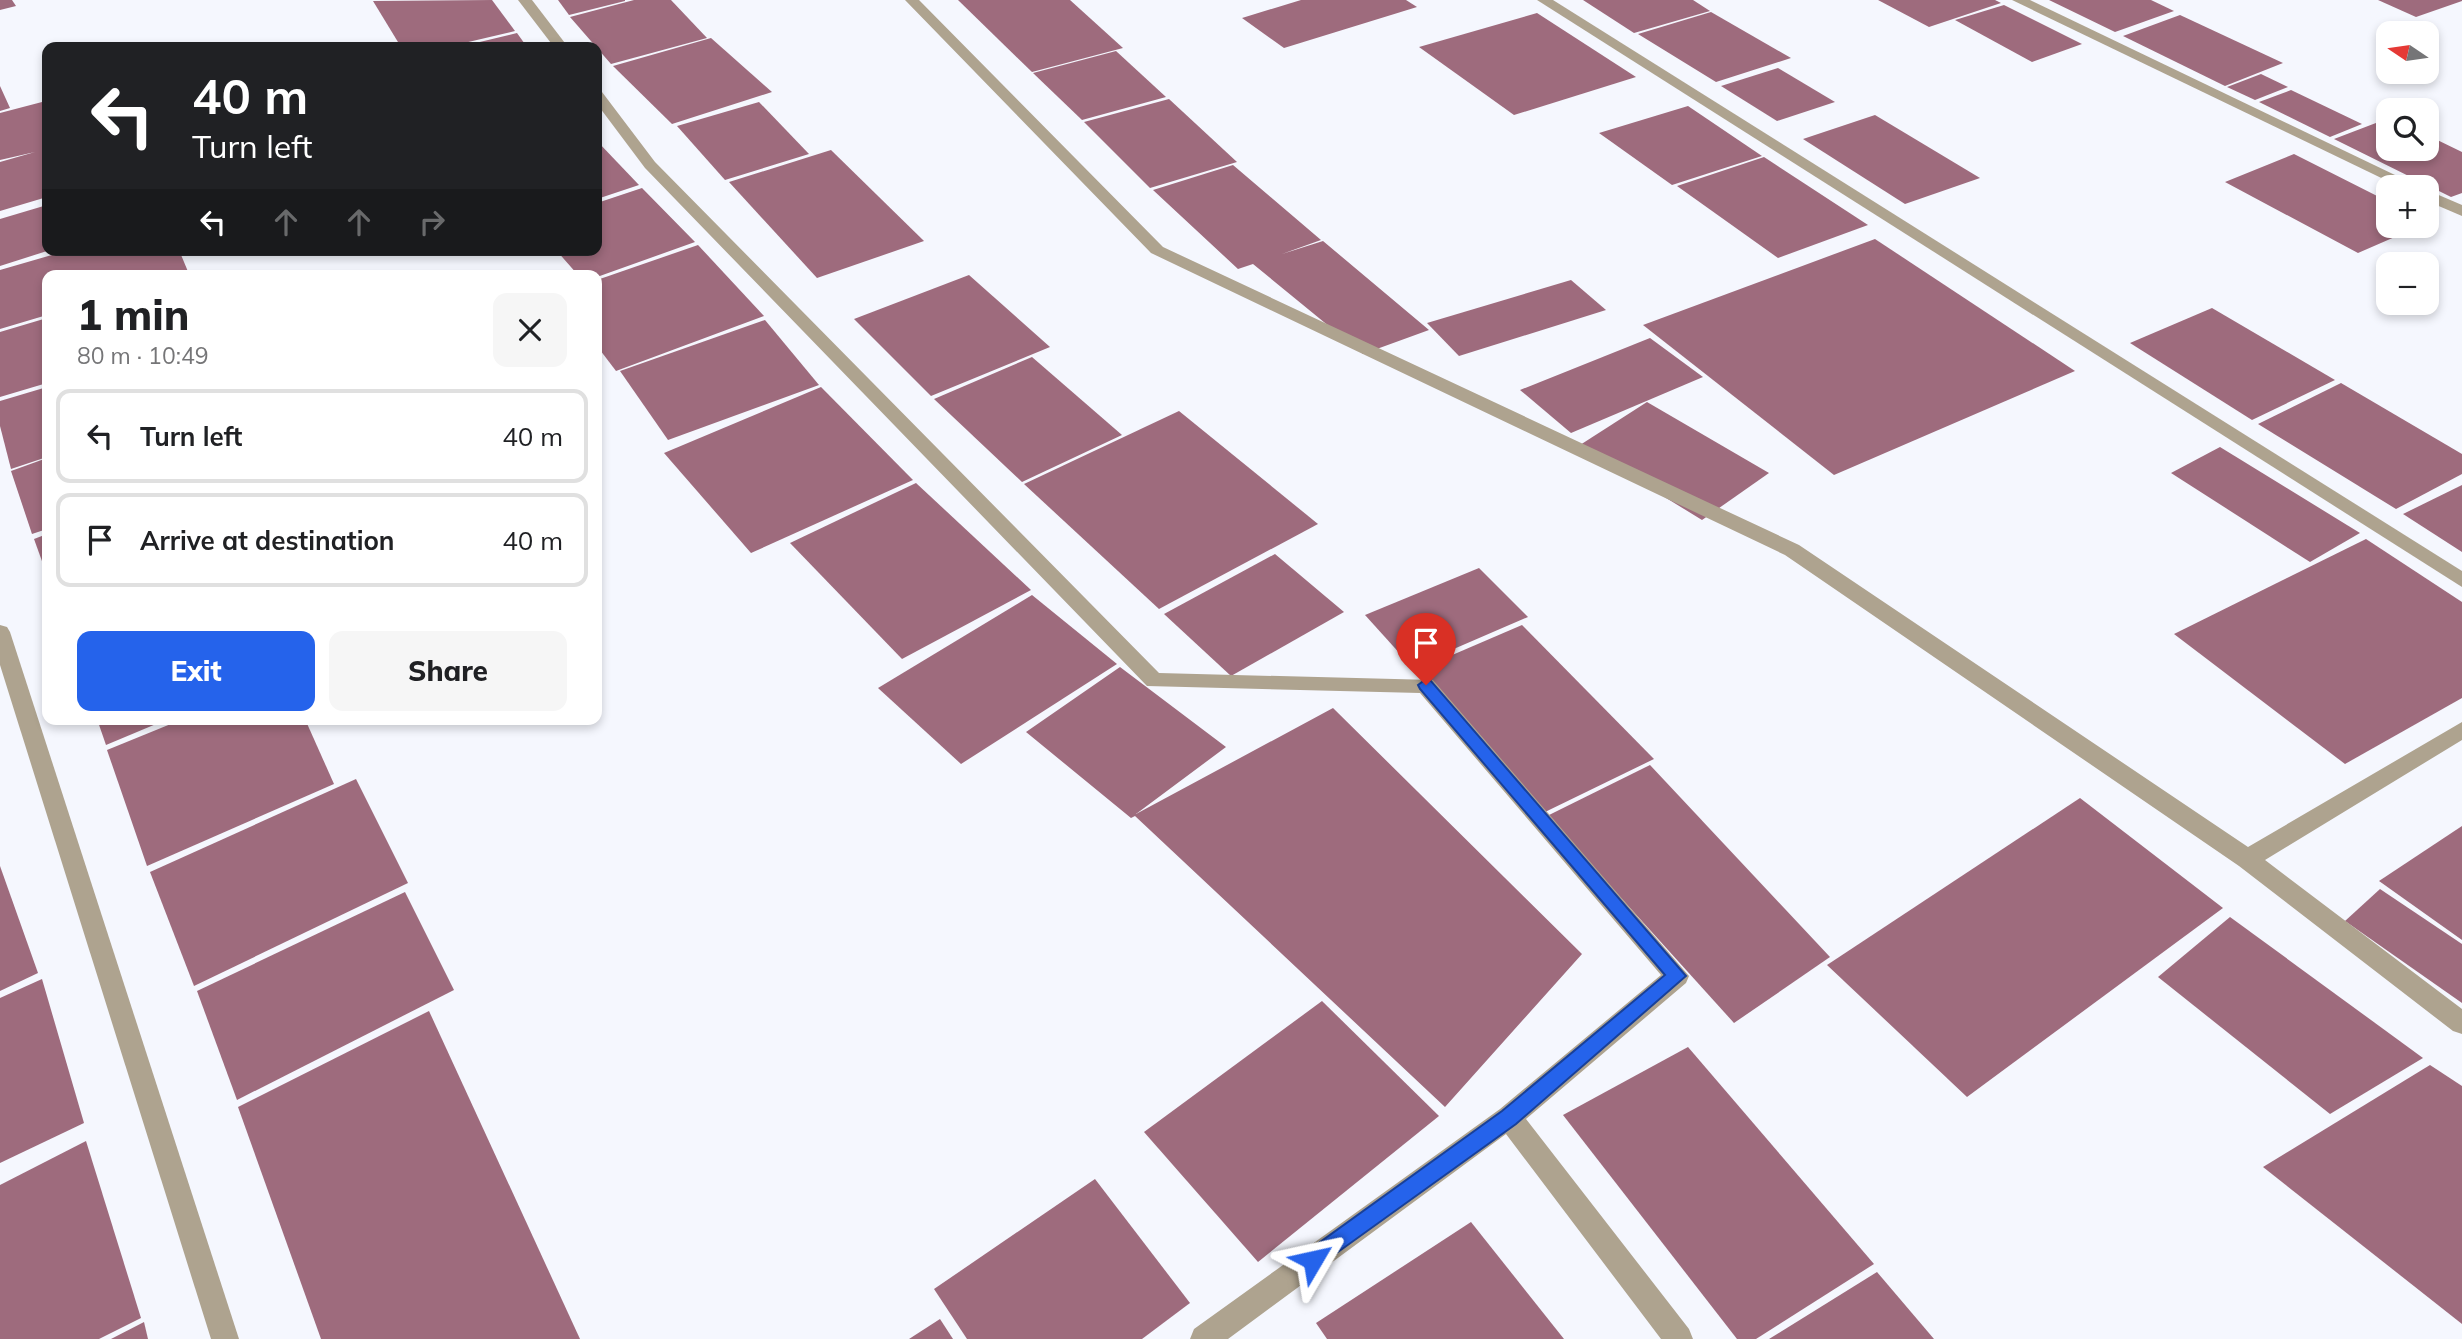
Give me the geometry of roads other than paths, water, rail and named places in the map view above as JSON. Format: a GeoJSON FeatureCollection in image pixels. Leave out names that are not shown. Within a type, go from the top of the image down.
{"type":"FeatureCollection","features":[{"type":"Feature","properties":{"kind":"street"},"geometry":{"type":"LineString","coordinates":[[525,0],[557,42]]}},
{"type":"Feature","properties":{"kind":"street"},"geometry":{"type":"LineString","coordinates":[[912,0],[1157,250],[1791,550],[2247,859],[2462,1023]]}},
{"type":"Feature","properties":{"kind":"street"},"geometry":{"type":"LineString","coordinates":[[1544,0],[2462,580]]}},
{"type":"Feature","properties":{"kind":"street"},"geometry":{"type":"LineString","coordinates":[[2019,0],[2387,175]]}},
{"type":"Feature","properties":{"kind":"street"},"geometry":{"type":"LineString","coordinates":[[602,102],[650,165],[1154,681],[1426,685],[1677,976],[1509,1118],[1204,1339]]}},
{"type":"Feature","properties":{"kind":"street"},"geometry":{"type":"LineString","coordinates":[[2439,200],[2462,211]]}},
{"type":"Feature","properties":{"kind":"street"},"geometry":{"type":"LineString","coordinates":[[0,632],[225,1339]]}},
{"type":"Feature","properties":{"kind":"street"},"geometry":{"type":"LineString","coordinates":[[2247,859],[2462,730]]}},
{"type":"Feature","properties":{"kind":"street"},"geometry":{"type":"LineString","coordinates":[[1509,1118],[1679,1339]]}}]}
